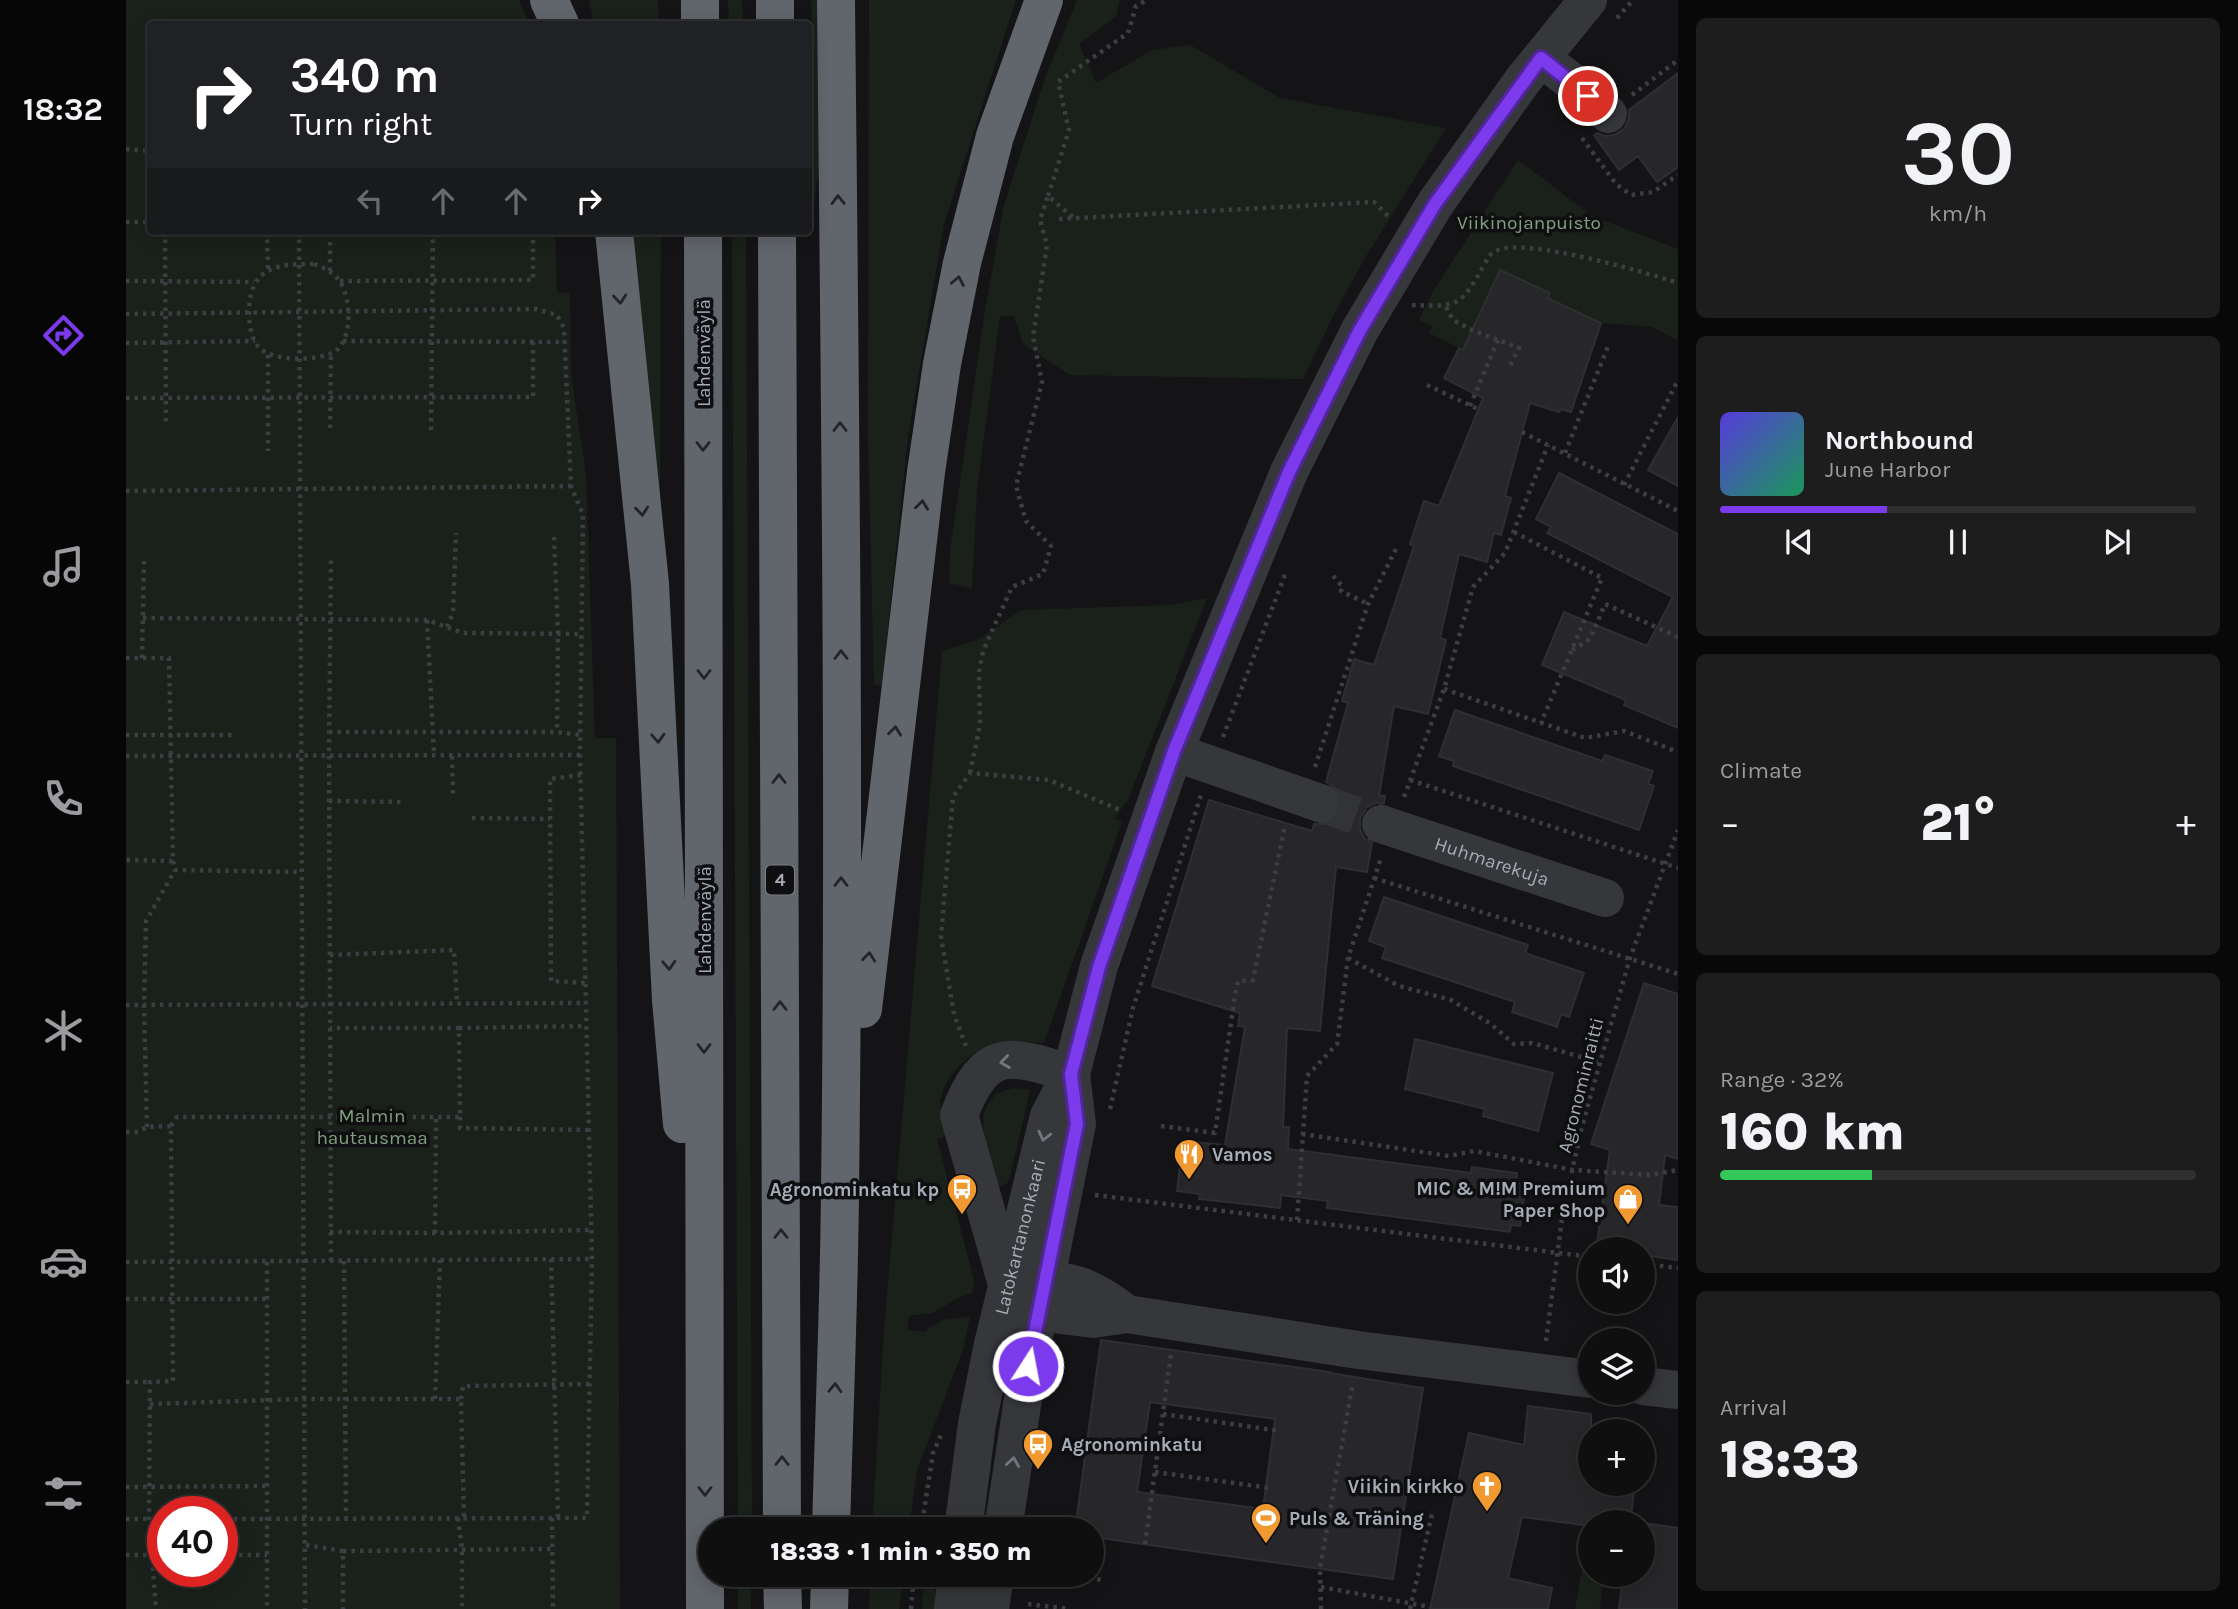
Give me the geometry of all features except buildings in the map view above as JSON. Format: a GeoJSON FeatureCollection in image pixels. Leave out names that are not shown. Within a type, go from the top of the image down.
{"type":"FeatureCollection","features":[{"type":"Feature","properties":{"kind":"highway"},"geometry":{"type":"LineString","coordinates":[[549,0],[559,21]]}},
{"type":"Feature","properties":{"kind":"highway"},"geometry":{"type":"LineString","coordinates":[[576,0],[580,21]]}},
{"type":"Feature","properties":{"kind":"highway"},"geometry":{"type":"LineString","coordinates":[[700,0],[700,21]]}},
{"type":"Feature","properties":{"kind":"highway"},"geometry":{"type":"LineString","coordinates":[[775,0],[775,21]]}},
{"type":"Feature","properties":{"kind":"highway"},"geometry":{"type":"LineString","coordinates":[[831,1517],[840,1195],[841,404],[836,0]]}},
{"type":"Feature","properties":{"kind":"highway"},"geometry":{"type":"LineString","coordinates":[[840,1195],[926,472],[942,364],[962,263],[995,136],[1044,0]]}},
{"type":"Feature","properties":{"kind":"highway"},"geometry":{"type":"LineString","coordinates":[[614,235],[650,584],[671,1000],[705,1398]]}},
{"type":"Feature","properties":{"kind":"highway","name":"Lahdenväylä"},"geometry":{"type":"LineString","coordinates":[[703,235],[705,1609]]}},
{"type":"Feature","properties":{"kind":"highway","name":"4"},"geometry":{"type":"LineString","coordinates":[[778,235],[782,1517]]}},
{"type":"Feature","properties":{"kind":"highway"},"geometry":{"type":"LineString","coordinates":[[782,1587],[783,1609]]}},
{"type":"Feature","properties":{"kind":"highway"},"geometry":{"type":"LineString","coordinates":[[829,1609],[830,1587]]}},
{"type":"Feature","properties":{"kind":"street","name":"Latokartanonkaari"},"geometry":{"type":"LineString","coordinates":[[965,1517],[977,1424],[993,1344],[1049,1116],[1071,1074],[1099,967],[1174,751],[1289,472],[1360,330],[1435,204],[1541,58],[1588,0]]}},
{"type":"Feature","properties":{"kind":"street"},"geometry":{"type":"LineString","coordinates":[[1541,58],[1608,114]]}},
{"type":"Feature","properties":{"kind":"street"},"geometry":{"type":"LineString","coordinates":[[1174,751],[1304,805]]}},
{"type":"Feature","properties":{"kind":"street","name":"Huhmarekuja"},"geometry":{"type":"LineString","coordinates":[[1387,826],[1605,898]]}},
{"type":"Feature","properties":{"kind":"street"},"geometry":{"type":"LineString","coordinates":[[1071,1074],[1047,1066],[1007,1060],[991,1064],[978,1076],[969,1090],[959,1115],[1007,1287],[1042,1296],[1093,1319],[1127,1314],[1368,1351],[1578,1378]]}},
{"type":"Feature","properties":{"kind":"street","name":"Latokartanonkaari"},"geometry":{"type":"LineString","coordinates":[[1005,1517],[1042,1296],[1077,1124],[1071,1074]]}},
{"type":"Feature","properties":{"kind":"street"},"geometry":{"type":"LineString","coordinates":[[1655,1387],[1678,1390]]}},
{"type":"Feature","properties":{"kind":"street"},"geometry":{"type":"LineString","coordinates":[[953,1609],[956,1587]]}},
{"type":"Feature","properties":{"kind":"street"},"geometry":{"type":"LineString","coordinates":[[990,1609],[993,1587]]}},
{"type":"Feature","properties":{"kind":"path"},"geometry":{"type":"LineString","coordinates":[[978,1076],[954,1016],[940,936],[953,797],[970,772],[980,725],[979,672],[983,651],[1012,587],[1043,574],[1051,546],[1026,521],[1016,486],[1042,382],[1033,337],[1047,245],[1041,220],[1069,130],[1058,82],[1128,33],[1136,6],[1147,0]]}},
{"type":"Feature","properties":{"kind":"path"},"geometry":{"type":"LineString","coordinates":[[1608,114],[1678,60]]}},
{"type":"Feature","properties":{"kind":"path"},"geometry":{"type":"LineString","coordinates":[[126,149],[147,151]]}},
{"type":"Feature","properties":{"kind":"path"},"geometry":{"type":"LineString","coordinates":[[1601,162],[1616,184],[1632,195],[1653,192],[1678,175]]}},
{"type":"Feature","properties":{"kind":"path"},"geometry":{"type":"LineString","coordinates":[[1048,196],[1074,218]]}},
{"type":"Feature","properties":{"kind":"path"},"geometry":{"type":"LineString","coordinates":[[1059,219],[1374,202],[1395,223]]}},
{"type":"Feature","properties":{"kind":"path"},"geometry":{"type":"LineString","coordinates":[[126,222],[147,222]]}},
{"type":"Feature","properties":{"kind":"path"},"geometry":{"type":"LineString","coordinates":[[165,235],[166,426]]}},
{"type":"Feature","properties":{"kind":"path"},"geometry":{"type":"LineString","coordinates":[[267,235],[268,271]]}},
{"type":"Feature","properties":{"kind":"path"},"geometry":{"type":"LineString","coordinates":[[299,235],[306,1609]]}},
{"type":"Feature","properties":{"kind":"path"},"geometry":{"type":"LineString","coordinates":[[330,235],[330,271]]}},
{"type":"Feature","properties":{"kind":"path"},"geometry":{"type":"LineString","coordinates":[[431,430],[433,235]]}},
{"type":"Feature","properties":{"kind":"path"},"geometry":{"type":"LineString","coordinates":[[339,281],[533,281],[533,235]]}},
{"type":"Feature","properties":{"kind":"path"},"geometry":{"type":"LineString","coordinates":[[1412,305],[1446,307],[1458,302],[1471,290],[1489,255],[1508,247],[1562,253],[1629,267],[1678,283]]}},
{"type":"Feature","properties":{"kind":"path"},"geometry":{"type":"LineString","coordinates":[[299,264],[314,264],[330,271],[339,281],[347,310],[347,329],[343,341],[337,350],[325,356],[281,358],[268,355],[258,347],[250,324],[250,296],[254,282],[268,271],[284,265],[299,264]]}},
{"type":"Feature","properties":{"kind":"path"},"geometry":{"type":"LineString","coordinates":[[126,281],[254,282]]}},
{"type":"Feature","properties":{"kind":"path"},"geometry":{"type":"LineString","coordinates":[[1409,313],[1419,295]]}},
{"type":"Feature","properties":{"kind":"path"},"geometry":{"type":"LineString","coordinates":[[1446,307],[1453,320],[1519,348],[1509,368]]}},
{"type":"Feature","properties":{"kind":"path"},"geometry":{"type":"LineString","coordinates":[[126,314],[536,309],[557,315],[564,328],[571,486],[583,515],[580,755],[592,1259],[587,1518],[238,1519]]}},
{"type":"Feature","properties":{"kind":"path"},"geometry":{"type":"LineString","coordinates":[[1470,406],[1498,340]]}},
{"type":"Feature","properties":{"kind":"path"},"geometry":{"type":"LineString","coordinates":[[126,343],[255,341]]}},
{"type":"Feature","properties":{"kind":"path"},"geometry":{"type":"LineString","coordinates":[[343,341],[565,342]]}},
{"type":"Feature","properties":{"kind":"path"},"geometry":{"type":"LineString","coordinates":[[126,398],[533,397],[533,342]]}},
{"type":"Feature","properties":{"kind":"path"},"geometry":{"type":"LineString","coordinates":[[1564,453],[1609,344]]}},
{"type":"Feature","properties":{"kind":"path"},"geometry":{"type":"LineString","coordinates":[[330,428],[331,353]]}},
{"type":"Feature","properties":{"kind":"path"},"geometry":{"type":"LineString","coordinates":[[268,355],[268,451]]}},
{"type":"Feature","properties":{"kind":"path"},"geometry":{"type":"LineString","coordinates":[[1624,485],[1678,380]]}},
{"type":"Feature","properties":{"kind":"path"},"geometry":{"type":"LineString","coordinates":[[1427,385],[1478,409]]}},
{"type":"Feature","properties":{"kind":"path"},"geometry":{"type":"LineString","coordinates":[[1522,432],[1678,511]]}},
{"type":"Feature","properties":{"kind":"path"},"geometry":{"type":"LineString","coordinates":[[1297,1220],[1307,1076],[1337,1044],[1348,958],[1374,878],[1387,826],[1410,780],[1444,689],[1474,587],[1505,553],[1548,444]]}},
{"type":"Feature","properties":{"kind":"path"},"geometry":{"type":"LineString","coordinates":[[126,491],[571,486]]}},
{"type":"Feature","properties":{"kind":"path"},"geometry":{"type":"LineString","coordinates":[[1514,532],[1602,578],[1541,723]]}},
{"type":"Feature","properties":{"kind":"path"},"geometry":{"type":"LineString","coordinates":[[447,627],[453,613],[456,533]]}},
{"type":"Feature","properties":{"kind":"path"},"geometry":{"type":"LineString","coordinates":[[554,537],[558,634],[556,732]]}},
{"type":"Feature","properties":{"kind":"path"},"geometry":{"type":"LineString","coordinates":[[1161,1126],[1215,1133],[1238,981],[1252,980],[1338,691],[1368,604],[1398,545]]}},
{"type":"Feature","properties":{"kind":"path"},"geometry":{"type":"LineString","coordinates":[[331,556],[331,1261]]}},
{"type":"Feature","properties":{"kind":"path"},"geometry":{"type":"LineString","coordinates":[[142,658],[144,560]]}},
{"type":"Feature","properties":{"kind":"path"},"geometry":{"type":"LineString","coordinates":[[1223,737],[1291,561]]}},
{"type":"Feature","properties":{"kind":"path"},"geometry":{"type":"LineString","coordinates":[[1334,576],[1343,587],[1341,591],[1368,604]]}},
{"type":"Feature","properties":{"kind":"path"},"geometry":{"type":"LineString","coordinates":[[1572,651],[1590,639],[1605,604],[1678,637]]}},
{"type":"Feature","properties":{"kind":"path"},"geometry":{"type":"LineString","coordinates":[[143,618],[427,620],[463,633],[582,634]]}},
{"type":"Feature","properties":{"kind":"path"},"geometry":{"type":"LineString","coordinates":[[427,620],[434,756]]}},
{"type":"Feature","properties":{"kind":"path"},"geometry":{"type":"LineString","coordinates":[[126,658],[169,658],[169,756],[174,870],[146,921],[144,1005],[147,1127]]}},
{"type":"Feature","properties":{"kind":"path"},"geometry":{"type":"LineString","coordinates":[[1444,689],[1585,738],[1624,731],[1678,752]]}},
{"type":"Feature","properties":{"kind":"path"},"geometry":{"type":"LineString","coordinates":[[329,732],[556,732],[580,735]]}},
{"type":"Feature","properties":{"kind":"path"},"geometry":{"type":"LineString","coordinates":[[126,735],[235,735]]}},
{"type":"Feature","properties":{"kind":"path"},"geometry":{"type":"LineString","coordinates":[[126,756],[580,755]]}},
{"type":"Feature","properties":{"kind":"path"},"geometry":{"type":"LineString","coordinates":[[452,756],[453,794]]}},
{"type":"Feature","properties":{"kind":"path"},"geometry":{"type":"LineString","coordinates":[[970,772],[1049,780],[1129,814]]}},
{"type":"Feature","properties":{"kind":"path"},"geometry":{"type":"LineString","coordinates":[[581,775],[550,779],[551,981],[585,983]]}},
{"type":"Feature","properties":{"kind":"path"},"geometry":{"type":"LineString","coordinates":[[1410,780],[1678,868]]}},
{"type":"Feature","properties":{"kind":"path"},"geometry":{"type":"LineString","coordinates":[[1109,1115],[1133,1009],[1204,786]]}},
{"type":"Feature","properties":{"kind":"path"},"geometry":{"type":"LineString","coordinates":[[329,801],[404,802]]}},
{"type":"Feature","properties":{"kind":"path"},"geometry":{"type":"LineString","coordinates":[[472,818],[550,819]]}},
{"type":"Feature","properties":{"kind":"path","name":"Agronominraitti"},"geometry":{"type":"LineString","coordinates":[[1546,1342],[1557,1253],[1582,1126],[1630,958],[1678,830]]}},
{"type":"Feature","properties":{"kind":"path"},"geometry":{"type":"LineString","coordinates":[[126,860],[173,861]]}},
{"type":"Feature","properties":{"kind":"path"},"geometry":{"type":"LineString","coordinates":[[174,870],[302,872]]}},
{"type":"Feature","properties":{"kind":"path"},"geometry":{"type":"LineString","coordinates":[[1374,878],[1678,974]]}},
{"type":"Feature","properties":{"kind":"path"},"geometry":{"type":"LineString","coordinates":[[330,956],[454,950],[457,1003]]}},
{"type":"Feature","properties":{"kind":"path"},"geometry":{"type":"LineString","coordinates":[[1348,958],[1399,986],[1451,1000],[1491,1024],[1514,1044],[1532,1042],[1599,1062]]}},
{"type":"Feature","properties":{"kind":"path"},"geometry":{"type":"LineString","coordinates":[[126,1005],[586,1003]]}},
{"type":"Feature","properties":{"kind":"path"},"geometry":{"type":"LineString","coordinates":[[330,1028],[586,1026]]}},
{"type":"Feature","properties":{"kind":"path"},"geometry":{"type":"LineString","coordinates":[[459,1028],[460,1128],[589,1130]]}},
{"type":"Feature","properties":{"kind":"path"},"geometry":{"type":"LineString","coordinates":[[435,1233],[436,1116]]}},
{"type":"Feature","properties":{"kind":"path"},"geometry":{"type":"LineString","coordinates":[[126,1382],[173,1381],[171,1126],[177,1117],[460,1117]]}},
{"type":"Feature","properties":{"kind":"path"},"geometry":{"type":"LineString","coordinates":[[126,1132],[138,1132],[147,1127],[171,1126]]}},
{"type":"Feature","properties":{"kind":"path"},"geometry":{"type":"LineString","coordinates":[[1302,1134],[1449,1156],[1474,1151],[1573,1170],[1650,1175],[1678,1170]]}},
{"type":"Feature","properties":{"kind":"path"},"geometry":{"type":"LineString","coordinates":[[1091,1195],[1578,1255]]}},
{"type":"Feature","properties":{"kind":"path"},"geometry":{"type":"LineString","coordinates":[[330,1232],[591,1230]]}},
{"type":"Feature","properties":{"kind":"path"},"geometry":{"type":"LineString","coordinates":[[551,1259],[556,1384],[553,1609]]}},
{"type":"Feature","properties":{"kind":"path"},"geometry":{"type":"LineString","coordinates":[[126,1262],[592,1259]]}},
{"type":"Feature","properties":{"kind":"path"},"geometry":{"type":"LineString","coordinates":[[344,1261],[346,1518]]}},
{"type":"Feature","properties":{"kind":"path"},"geometry":{"type":"LineString","coordinates":[[435,1399],[440,1261]]}},
{"type":"Feature","properties":{"kind":"path"},"geometry":{"type":"LineString","coordinates":[[267,1262],[267,1609]]}},
{"type":"Feature","properties":{"kind":"path"},"geometry":{"type":"LineString","coordinates":[[1655,1266],[1678,1269]]}},
{"type":"Feature","properties":{"kind":"path"},"geometry":{"type":"LineString","coordinates":[[126,1299],[267,1299]]}},
{"type":"Feature","properties":{"kind":"path"},"geometry":{"type":"LineString","coordinates":[[1145,1544],[1175,1322]]}},
{"type":"Feature","properties":{"kind":"path"},"geometry":{"type":"LineString","coordinates":[[1321,1609],[1320,1569],[1355,1369]]}},
{"type":"Feature","properties":{"kind":"path"},"geometry":{"type":"LineString","coordinates":[[149,1496],[150,1382]]}},
{"type":"Feature","properties":{"kind":"path"},"geometry":{"type":"LineString","coordinates":[[462,1609],[463,1386],[590,1384]]}},
{"type":"Feature","properties":{"kind":"path"},"geometry":{"type":"LineString","coordinates":[[150,1404],[305,1399],[461,1399]]}},
{"type":"Feature","properties":{"kind":"path"},"geometry":{"type":"LineString","coordinates":[[1163,1414],[1280,1431]]}},
{"type":"Feature","properties":{"kind":"path"},"geometry":{"type":"LineString","coordinates":[[1155,1472],[1270,1488]]}},
{"type":"Feature","properties":{"kind":"path"},"geometry":{"type":"LineString","coordinates":[[126,1487],[268,1486]]}},
{"type":"Feature","properties":{"kind":"path"},"geometry":{"type":"LineString","coordinates":[[1411,1606],[1432,1514]]}},
{"type":"Feature","properties":{"kind":"path"},"geometry":{"type":"LineString","coordinates":[[126,1519],[147,1519]]}},
{"type":"Feature","properties":{"kind":"path"},"geometry":{"type":"LineString","coordinates":[[306,1545],[343,1551],[553,1549]]}},
{"type":"Feature","properties":{"kind":"path"},"geometry":{"type":"LineString","coordinates":[[343,1551],[343,1609]]}},
{"type":"Feature","properties":{"kind":"path"},"geometry":{"type":"LineString","coordinates":[[126,1555],[147,1555]]}},
{"type":"Feature","properties":{"kind":"path"},"geometry":{"type":"LineString","coordinates":[[238,1555],[267,1555]]}},
{"type":"Feature","properties":{"kind":"path"},"geometry":{"type":"LineString","coordinates":[[154,1587],[156,1609]]}},
{"type":"Feature","properties":{"kind":"path"},"geometry":{"type":"LineString","coordinates":[[911,1609],[913,1587]]}},
{"type":"Feature","properties":{"kind":"path"},"geometry":{"type":"LineString","coordinates":[[1321,1587],[1430,1608]]}},
{"type":"Feature","properties":{"kind":"path"},"geometry":{"type":"LineString","coordinates":[[1028,1604],[1070,1609]]}},
{"type":"Feature","properties":{"kind":"green space","name":"Malmin hautausmaa"},"geometry":{"type":"Polygon","coordinates":[[[126,0],[519,0],[528,21],[147,21],[147,235],[555,235],[557,292],[570,293],[571,375],[586,474],[595,738],[616,738],[620,1609],[126,1609],[126,0]]]}},
{"type":"Feature","properties":{"kind":"green space"},"geometry":{"type":"Polygon","coordinates":[[[589,0],[658,0],[659,21],[593,21],[589,0]]]}},
{"type":"Feature","properties":{"kind":"green space"},"geometry":{"type":"Polygon","coordinates":[[[728,0],[742,0],[743,21],[729,21],[728,0]]]}},
{"type":"Feature","properties":{"kind":"green space"},"geometry":{"type":"Polygon","coordinates":[[[811,0],[826,0],[829,100],[814,203],[812,21],[811,0]]]}},
{"type":"Feature","properties":{"kind":"green space"},"geometry":{"type":"Polygon","coordinates":[[[869,0],[1016,0],[944,224],[908,437],[882,685],[874,685],[868,437],[869,0]]]}},
{"type":"Feature","properties":{"kind":"green space"},"geometry":{"type":"Polygon","coordinates":[[[1077,0],[1120,0],[1116,17],[1079,44],[1096,83],[1152,50],[1190,45],[1280,98],[1446,128],[1365,258],[1303,379],[1070,375],[1023,344],[1014,316],[1000,316],[977,490],[972,588],[949,583],[950,551],[985,310],[1004,205],[1045,78],[1077,0]]]}},
{"type":"Feature","properties":{"kind":"green space","name":"Viikinojanpuisto"},"geometry":{"type":"Polygon","coordinates":[[[1518,160],[1592,216],[1678,249],[1678,340],[1652,327],[1601,323],[1547,298],[1550,293],[1500,270],[1463,350],[1429,333],[1432,326],[1419,320],[1432,293],[1518,160]]]}},
{"type":"Feature","properties":{"kind":"green space"},"geometry":{"type":"Polygon","coordinates":[[[628,235],[661,235],[660,505],[628,235]]]}},
{"type":"Feature","properties":{"kind":"green space"},"geometry":{"type":"Polygon","coordinates":[[[732,235],[746,235],[752,1517],[738,1517],[732,235]]]}},
{"type":"Feature","properties":{"kind":"green space"},"geometry":{"type":"Polygon","coordinates":[[[1207,598],[1128,800],[1114,819],[1122,822],[1044,1043],[1019,1041],[986,1047],[957,1068],[942,1093],[940,1107],[946,1136],[937,1139],[974,1280],[972,1293],[932,1313],[909,1316],[907,1330],[924,1332],[942,1320],[970,1317],[963,1350],[917,1470],[911,1517],[873,1517],[884,1331],[942,651],[978,640],[1021,610],[1170,605],[1207,598]]]}},
{"type":"Feature","properties":{"kind":"green space"},"geometry":{"type":"Polygon","coordinates":[[[1013,1088],[1030,1090],[1008,1182],[997,1186],[983,1125],[989,1102],[997,1094],[1013,1088]]]}},
{"type":"Feature","properties":{"kind":"green space"},"geometry":{"type":"Polygon","coordinates":[[[738,1587],[751,1587],[751,1609],[738,1609],[738,1587]]]}},
{"type":"Feature","properties":{"kind":"green space"},"geometry":{"type":"Polygon","coordinates":[[[870,1587],[902,1587],[899,1609],[869,1609],[870,1587]]]}},
{"type":"Feature","properties":{"kind":"green space"},"geometry":{"type":"Polygon","coordinates":[[[923,1587],[935,1587],[936,1609],[922,1609],[923,1587]]]}},
{"type":"Feature","properties":{"kind":"green space"},"geometry":{"type":"Polygon","coordinates":[[[1579,1587],[1602,1587],[1600,1609],[1575,1609],[1579,1587]]]}},
{"type":"Feature","properties":{"kind":"tunnel"},"geometry":{"type":"LineString","coordinates":[[1320,803],[1381,824]]}},
{"type":"Feature","properties":{"kind":"place","name":"Vamos"},"geometry":{"type":"Point","coordinates":[1189,1181]}},
{"type":"Feature","properties":{"kind":"place","name":"Agronominkatu kp"},"geometry":{"type":"Point","coordinates":[962,1216]}},
{"type":"Feature","properties":{"kind":"place","name":"MIC & M!M Premium Paper Shop"},"geometry":{"type":"Point","coordinates":[1628,1226]}},
{"type":"Feature","properties":{"kind":"place","name":"Agronominkatu"},"geometry":{"type":"Point","coordinates":[1038,1471]}},
{"type":"Feature","properties":{"kind":"place","name":"Viikin kirkko"},"geometry":{"type":"Point","coordinates":[1487,1513]}},
{"type":"Feature","properties":{"kind":"place","name":"Puls & Träning"},"geometry":{"type":"Point","coordinates":[1266,1545]}},
{"type":"Feature","properties":{"kind":"route"},"geometry":{"type":"LineString","coordinates":[[1028,1366],[1077,1124],[1071,1074],[1099,967],[1174,751],[1289,472],[1360,330],[1393,272],[1435,204],[1523,80],[1541,58],[1588,96]]}}]}
